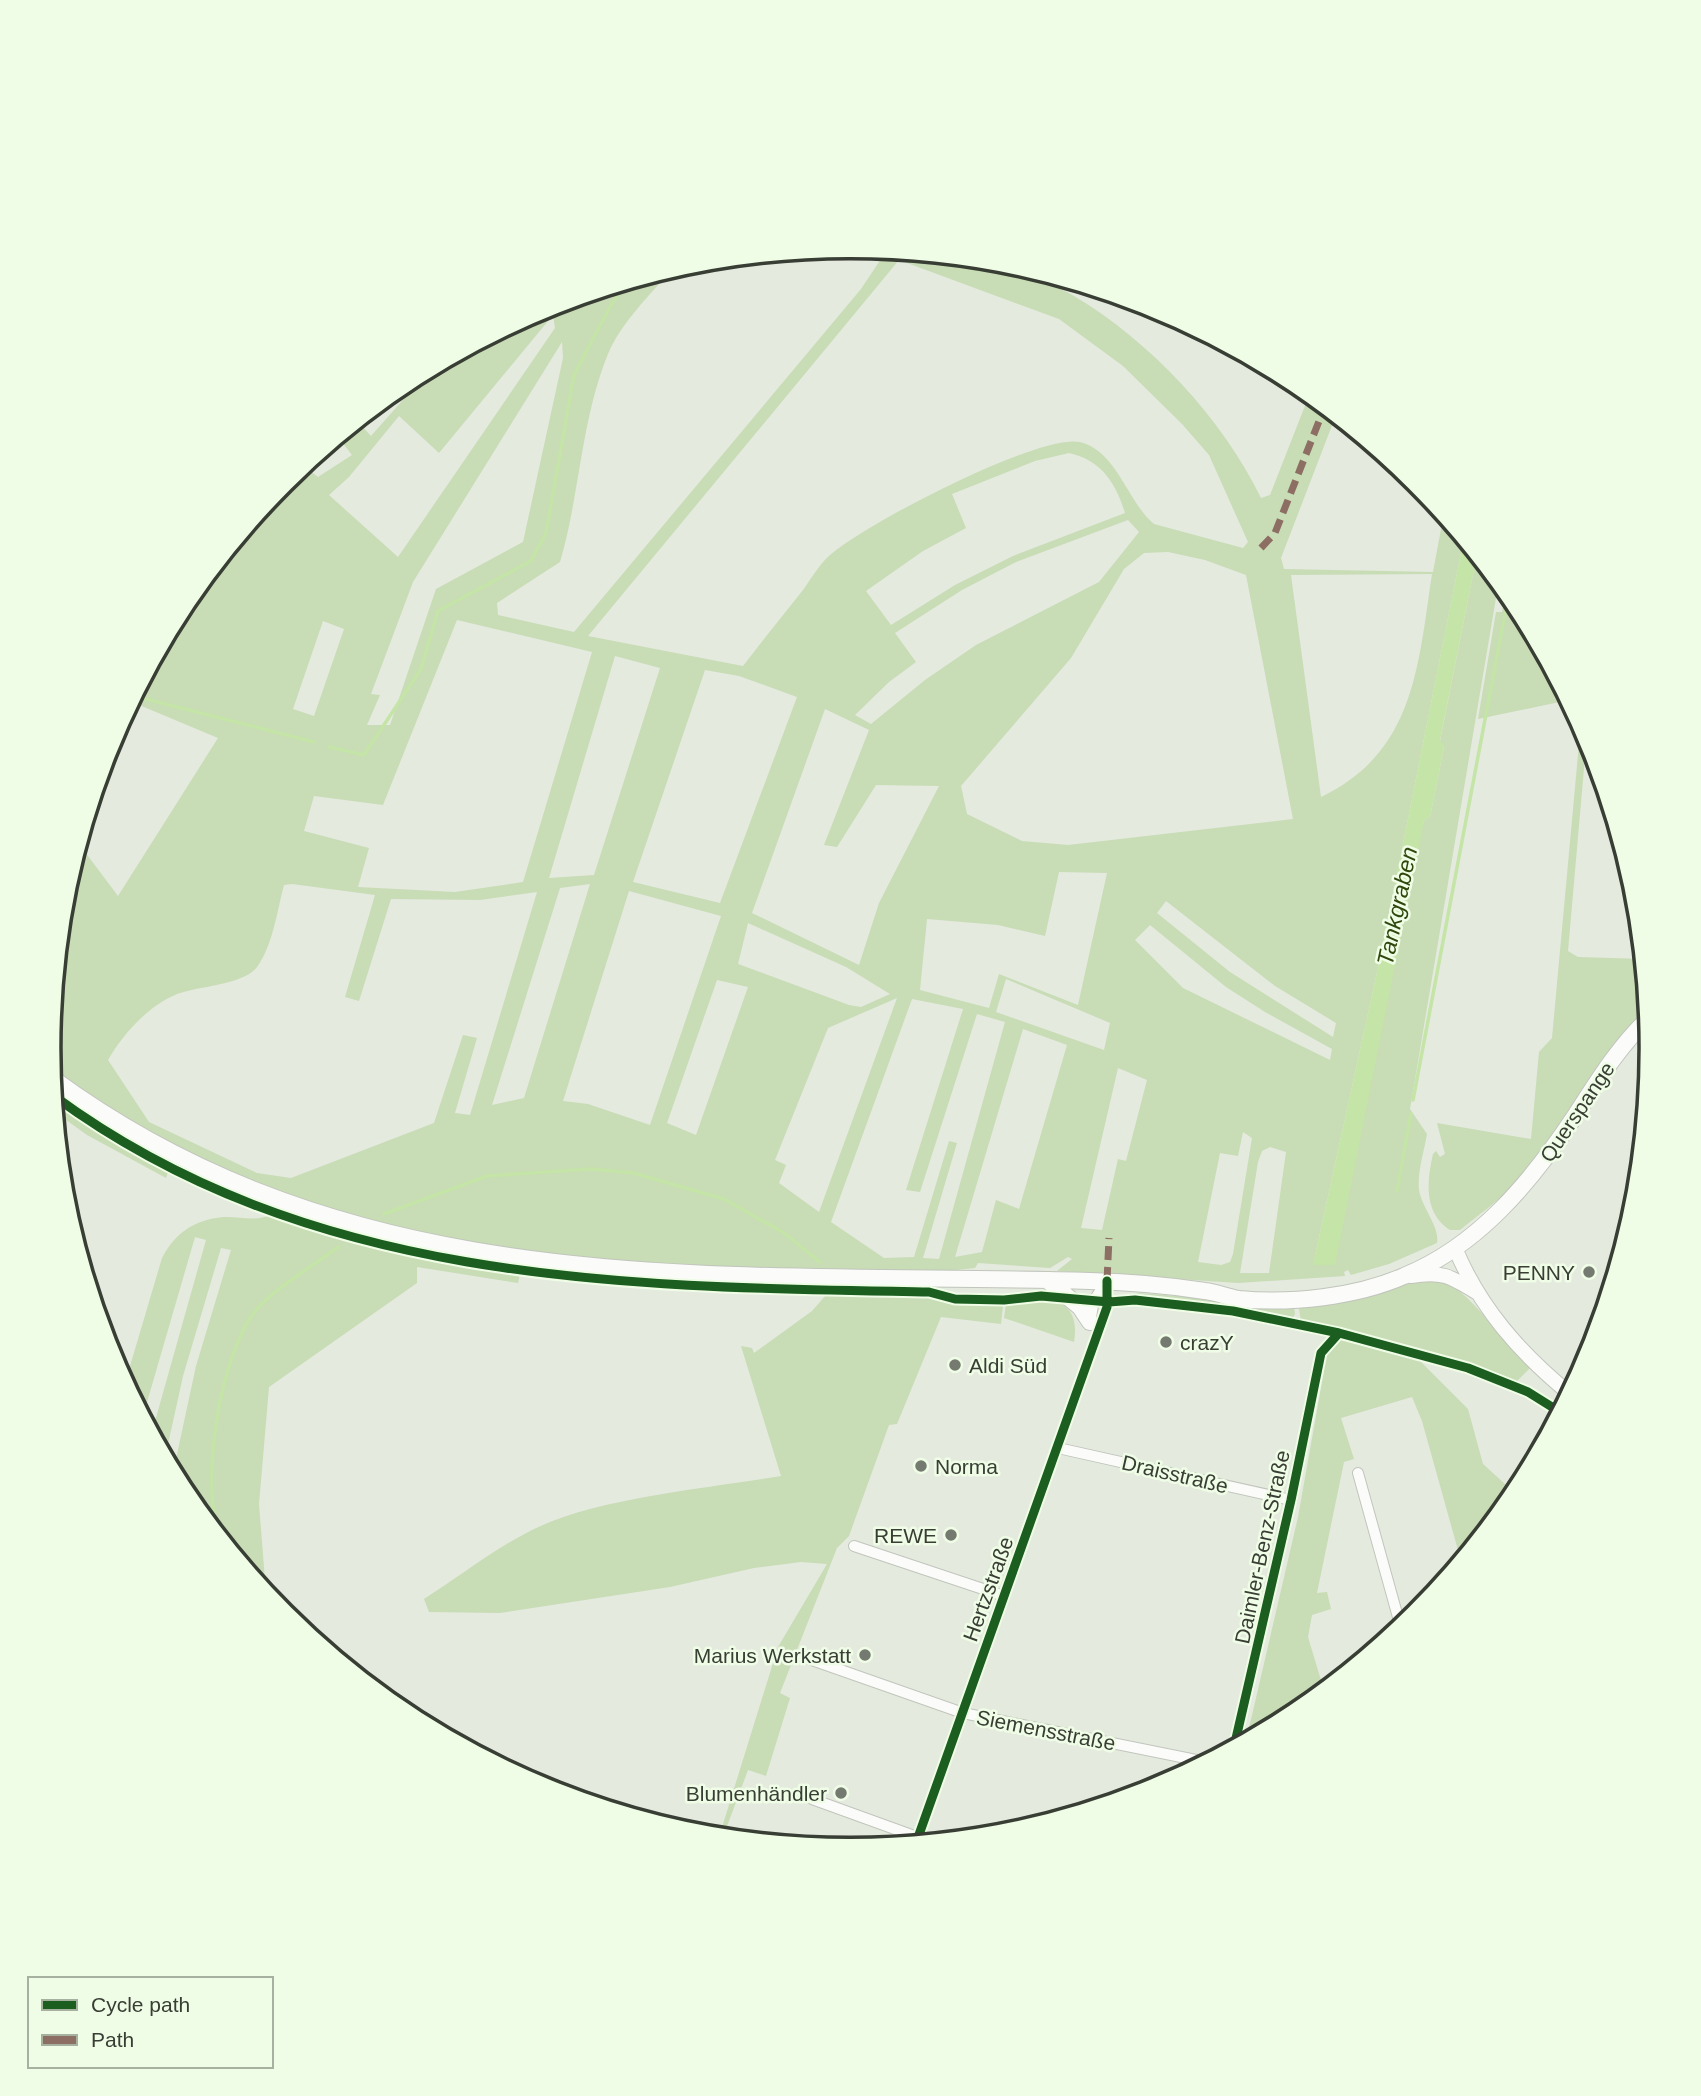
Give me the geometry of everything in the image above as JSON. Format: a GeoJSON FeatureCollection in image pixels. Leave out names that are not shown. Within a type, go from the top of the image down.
{"type":"FeatureCollection","features":[{"type":"Feature","properties":{"kind":"main road","name":"Querspange"},"geometry":{"type":"LineString","coordinates":[[1208,1291],[1237,1298],[1333,1295],[1402,1278],[1451,1254],[1494,1217],[1534,1176],[1617,1054],[1639,1029]]}},
{"type":"Feature","properties":{"kind":"main road"},"geometry":{"type":"LineString","coordinates":[[62,1085],[129,1129],[226,1179],[337,1221],[386,1235],[521,1259],[643,1271],[1107,1281],[1208,1291],[1333,1285],[1368,1278],[1438,1249],[1455,1248]]}},
{"type":"Feature","properties":{"kind":"main road"},"geometry":{"type":"LineString","coordinates":[[1047,1280],[1080,1307],[1090,1322]]}},
{"type":"Feature","properties":{"kind":"street"},"geometry":{"type":"LineString","coordinates":[[1455,1248],[1479,1294],[1508,1338],[1563,1387]]}},
{"type":"Feature","properties":{"kind":"street"},"geometry":{"type":"LineString","coordinates":[[1402,1278],[1434,1272],[1450,1276],[1479,1294]]}},
{"type":"Feature","properties":{"kind":"street","name":"Hertzstraße"},"geometry":{"type":"LineString","coordinates":[[1090,1346],[1094,1300],[1107,1281]]}},
{"type":"Feature","properties":{"kind":"street","name":"Hertzstraße"},"geometry":{"type":"LineString","coordinates":[[919,1834],[1059,1448],[1090,1346],[1108,1302],[1107,1281]]}},
{"type":"Feature","properties":{"kind":"street","name":"Daimler-Benz-Straße"},"geometry":{"type":"LineString","coordinates":[[1236,1737],[1291,1500],[1321,1353]]}},
{"type":"Feature","properties":{"kind":"street","name":"Draisstraße"},"geometry":{"type":"LineString","coordinates":[[1059,1448],[1291,1500]]}},
{"type":"Feature","properties":{"kind":"street"},"geometry":{"type":"LineString","coordinates":[[1358,1474],[1398,1616]]}},
{"type":"Feature","properties":{"kind":"street","name":"Hertzstraße"},"geometry":{"type":"LineString","coordinates":[[854,1546],[1004,1596]]}},
{"type":"Feature","properties":{"kind":"street","name":"Siemensstraße"},"geometry":{"type":"LineString","coordinates":[[809,1659],[962,1713],[1193,1759]]}},
{"type":"Feature","properties":{"kind":"street","name":"Hertzstraße"},"geometry":{"type":"LineString","coordinates":[[812,1799],[906,1836]]}},
{"type":"Feature","properties":{"kind":"shaded area"},"geometry":{"type":"Polygon","coordinates":[[[881,260],[902,260],[1004,274],[1048,284],[1074,296],[1130,335],[1182,384],[1226,439],[1261,498],[1270,495],[1306,404],[1333,423],[1281,558],[1284,569],[1433,572],[1442,525],[1462,549],[1381,954],[1313,1265],[1424,821],[1430,817],[1444,747],[1440,741],[1475,565],[1496,595],[1410,1109],[1427,1134],[1419,1190],[1436,1230],[1437,1243],[1389,1264],[1351,1275],[1348,1270],[1344,1272],[1345,1276],[1238,1283],[1057,1271],[1072,1259],[1068,1257],[1050,1268],[978,1263],[975,1268],[946,1271],[861,1271],[688,1267],[517,1251],[432,1237],[349,1217],[267,1190],[183,1151],[62,1076],[63,996],[68,945],[86,853],[118,896],[218,738],[140,705],[167,653],[194,610],[224,568],[292,490],[312,472],[318,477],[352,455],[343,444],[363,428],[371,436],[412,392],[456,364],[550,318],[439,453],[399,416],[349,477],[329,495],[398,557],[555,328],[553,317],[660,283],[628,320],[608,354],[599,379],[560,562],[497,603],[498,615],[574,632],[861,289],[881,260]],[[899,260],[588,636],[743,666],[822,564],[847,542],[951,484],[991,466],[1059,443],[1080,442],[1093,447],[1104,456],[1154,524],[1243,548],[1248,542],[1209,455],[1182,424],[1123,366],[1059,319],[899,260]],[[562,342],[413,582],[371,694],[380,695],[367,725],[390,725],[436,589],[523,542],[563,358],[562,342]],[[1069,453],[1035,461],[952,494],[966,528],[923,551],[866,591],[891,625],[955,585],[1013,556],[1125,513],[1106,474],[1090,461],[1069,453]],[[1128,520],[1016,562],[962,590],[895,633],[916,662],[889,682],[855,715],[871,724],[925,680],[976,645],[1099,582],[1139,532],[1128,520]],[[1168,552],[1144,553],[1124,569],[1071,658],[961,786],[967,814],[1022,841],[1068,845],[1293,819],[1246,575],[1205,560],[1168,552]],[[1432,574],[1291,575],[1321,797],[1352,778],[1376,756],[1394,731],[1406,703],[1416,673],[1432,574]],[[457,620],[383,805],[314,796],[304,831],[369,848],[358,887],[455,892],[523,882],[592,652],[457,620]],[[323,621],[293,709],[314,716],[344,629],[323,621]],[[615,656],[549,878],[594,875],[660,668],[615,656]],[[705,670],[633,882],[720,903],[797,697],[739,676],[705,670]],[[825,709],[752,913],[859,965],[879,903],[939,786],[876,785],[837,847],[824,845],[869,730],[825,709]],[[1059,872],[1045,936],[998,925],[927,919],[920,990],[989,1008],[999,974],[1078,1005],[1107,873],[1059,872]],[[590,884],[560,888],[492,1105],[524,1098],[590,884]],[[284,885],[271,938],[257,967],[242,978],[186,991],[166,999],[137,1022],[108,1060],[149,1122],[257,1173],[291,1178],[434,1123],[463,1035],[477,1038],[455,1113],[470,1115],[537,892],[480,900],[391,899],[359,1001],[345,997],[375,895],[284,885]],[[629,891],[563,1101],[588,1104],[650,1125],[721,916],[629,891]],[[1166,901],[1157,913],[1230,972],[1333,1037],[1336,1023],[1275,986],[1166,901]],[[748,923],[738,964],[861,1007],[890,994],[846,967],[748,923]],[[1150,925],[1135,940],[1183,988],[1330,1060],[1332,1049],[1226,987],[1150,925]],[[1006,979],[996,1012],[1104,1050],[1110,1023],[1006,979]],[[717,980],[667,1123],[696,1135],[748,987],[717,980]],[[897,998],[828,1028],[775,1160],[786,1165],[779,1183],[819,1212],[897,998]],[[912,999],[831,1222],[884,1258],[914,1257],[949,1141],[957,1143],[923,1258],[939,1259],[1005,1022],[977,1014],[920,1192],[906,1190],[963,1009],[912,999]],[[1023,1029],[955,1257],[982,1252],[996,1200],[1019,1209],[1067,1045],[1023,1029]],[[1118,1068],[1081,1228],[1102,1230],[1118,1159],[1126,1161],[1147,1080],[1118,1068]],[[1243,1132],[1238,1156],[1220,1153],[1198,1262],[1221,1265],[1230,1262],[1233,1254],[1252,1138],[1243,1132]],[[1270,1147],[1262,1151],[1258,1162],[1240,1273],[1269,1273],[1286,1152],[1270,1147]]]}},
{"type":"Feature","properties":{"kind":"shaded area"},"geometry":{"type":"Polygon","coordinates":[[[1503,605],[1534,653],[1559,702],[1478,719],[1496,612],[1502,612],[1503,605]]]}},
{"type":"Feature","properties":{"kind":"shaded area"},"geometry":{"type":"Polygon","coordinates":[[[1579,744],[1585,759],[1568,951],[1578,957],[1634,959],[1639,1016],[1612,1049],[1549,1141],[1514,1184],[1495,1203],[1460,1230],[1450,1230],[1435,1215],[1429,1195],[1433,1154],[1436,1151],[1440,1157],[1445,1154],[1437,1123],[1531,1139],[1539,1052],[1552,1038],[1579,744]]]}},
{"type":"Feature","properties":{"kind":"shaded area"},"geometry":{"type":"Polygon","coordinates":[[[64,1105],[128,1147],[169,1169],[166,1178],[87,1135],[65,1119],[64,1105]]]}},
{"type":"Feature","properties":{"kind":"shaded area"},"geometry":{"type":"Polygon","coordinates":[[[271,1215],[394,1252],[520,1274],[518,1283],[417,1267],[417,1283],[269,1387],[259,1504],[265,1576],[224,1528],[176,1458],[196,1366],[231,1250],[221,1248],[183,1376],[168,1445],[155,1420],[206,1240],[195,1237],[147,1404],[129,1368],[162,1258],[173,1241],[186,1229],[203,1221],[223,1217],[271,1215]]]}},
{"type":"Feature","properties":{"kind":"shaded area"},"geometry":{"type":"Polygon","coordinates":[[[1443,1278],[1478,1309],[1531,1367],[1515,1383],[1445,1357],[1301,1322],[1298,1301],[1443,1278]]]}},
{"type":"Feature","properties":{"kind":"shaded area"},"geometry":{"type":"Polygon","coordinates":[[[1139,1293],[1243,1301],[1293,1301],[1295,1314],[1292,1319],[1218,1306],[1120,1299],[1139,1293]]]}},
{"type":"Feature","properties":{"kind":"shaded area"},"geometry":{"type":"Polygon","coordinates":[[[827,1294],[1004,1296],[1001,1324],[941,1317],[897,1424],[889,1425],[849,1536],[837,1548],[780,1693],[790,1698],[766,1776],[748,1770],[727,1827],[722,1826],[778,1647],[827,1564],[801,1562],[754,1568],[670,1587],[500,1613],[429,1612],[424,1599],[504,1546],[559,1519],[620,1502],[781,1476],[741,1346],[752,1348],[754,1353],[812,1311],[827,1294]]]}},
{"type":"Feature","properties":{"kind":"shaded area"},"geometry":{"type":"Polygon","coordinates":[[[1007,1296],[1046,1299],[1066,1306],[1072,1314],[1075,1326],[1074,1342],[1004,1318],[1007,1296]]]}},
{"type":"Feature","properties":{"kind":"shaded area"},"geometry":{"type":"Polygon","coordinates":[[[1343,1337],[1417,1358],[1468,1409],[1483,1464],[1507,1486],[1458,1551],[1422,1421],[1412,1397],[1341,1418],[1354,1459],[1344,1462],[1317,1593],[1327,1592],[1331,1609],[1312,1615],[1308,1637],[1321,1681],[1249,1730],[1298,1517],[1327,1354],[1343,1337]]]}},
{"type":"Feature","properties":{"kind":"water","name":"Tankgraben"},"geometry":{"type":"Polygon","coordinates":[[[1462,549],[1475,565],[1440,740],[1444,747],[1430,817],[1424,821],[1335,1265],[1313,1265],[1381,954],[1462,549]]]}},
{"type":"Feature","properties":{"kind":"waterway"},"geometry":{"type":"LineString","coordinates":[[329,747],[364,755],[421,669],[438,611],[531,561],[546,533],[574,375],[619,294]]}},
{"type":"Feature","properties":{"kind":"waterway"},"geometry":{"type":"LineString","coordinates":[[1413,1100],[1506,609]]}},
{"type":"Feature","properties":{"kind":"waterway"},"geometry":{"type":"LineString","coordinates":[[143,698],[314,742]]}},
{"type":"Feature","properties":{"kind":"waterway"},"geometry":{"type":"LineString","coordinates":[[1397,1191],[1411,1114]]}},
{"type":"Feature","properties":{"kind":"waterway"},"geometry":{"type":"LineString","coordinates":[[384,1214],[487,1176],[591,1169],[633,1173],[724,1199],[784,1233],[820,1262]]}},
{"type":"Feature","properties":{"kind":"waterway"},"geometry":{"type":"LineString","coordinates":[[214,1514],[213,1454],[217,1420],[223,1387],[244,1329],[264,1301],[338,1247]]}},
{"type":"Feature","properties":{"kind":"marked path"},"geometry":{"type":"LineString","coordinates":[[1261,548],[1275,533],[1321,415]]}},
{"type":"Feature","properties":{"kind":"marked path"},"geometry":{"type":"LineString","coordinates":[[1107,1281],[1109,1238]]}},
{"type":"Feature","properties":{"kind":"cycle path"},"geometry":{"type":"LineString","coordinates":[[63,1102],[153,1158],[256,1206],[363,1240],[474,1263],[586,1278],[700,1286],[929,1292],[955,1299],[1004,1300],[1041,1296],[1109,1302],[1135,1300],[1233,1311],[1339,1333],[1468,1368],[1528,1392],[1553,1407]]}},
{"type":"Feature","properties":{"kind":"cycle path"},"geometry":{"type":"LineString","coordinates":[[919,1834],[1107,1307],[1107,1281]]}},
{"type":"Feature","properties":{"kind":"cycle path"},"geometry":{"type":"LineString","coordinates":[[1236,1737],[1291,1500],[1321,1353],[1339,1333]]}},
{"type":"Feature","properties":{"kind":"place","name":"PENNY"},"geometry":{"type":"Point","coordinates":[1589,1272]}},
{"type":"Feature","properties":{"kind":"place","name":"crazY"},"geometry":{"type":"Point","coordinates":[1166,1342]}},
{"type":"Feature","properties":{"kind":"place","name":"Aldi Süd"},"geometry":{"type":"Point","coordinates":[955,1365]}},
{"type":"Feature","properties":{"kind":"place","name":"Norma"},"geometry":{"type":"Point","coordinates":[921,1466]}},
{"type":"Feature","properties":{"kind":"place","name":"REWE"},"geometry":{"type":"Point","coordinates":[951,1535]}},
{"type":"Feature","properties":{"kind":"place","name":"Marius Werkstatt"},"geometry":{"type":"Point","coordinates":[865,1655]}},
{"type":"Feature","properties":{"kind":"place","name":"Blumenhändler"},"geometry":{"type":"Point","coordinates":[841,1793]}}]}
